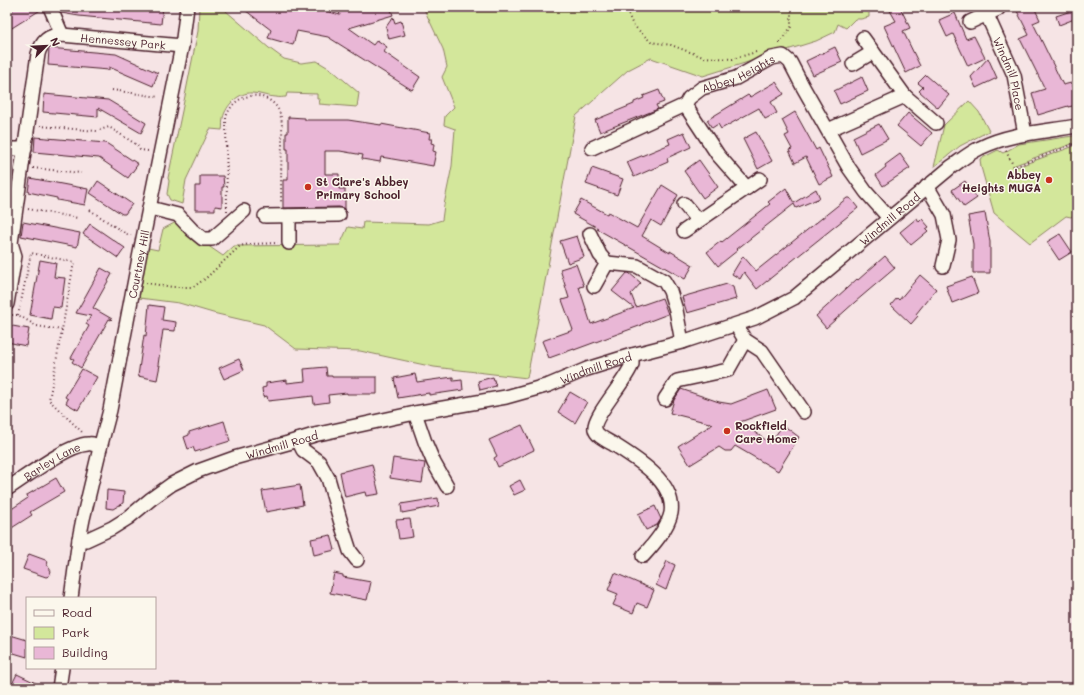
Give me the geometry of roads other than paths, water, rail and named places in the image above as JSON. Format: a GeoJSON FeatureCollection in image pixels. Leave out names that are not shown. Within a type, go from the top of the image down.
{"type":"FeatureCollection","features":[{"type":"Feature","properties":{"kind":"street"},"geometry":{"type":"LineString","coordinates":[[50,7],[62,35]]}},
{"type":"Feature","properties":{"kind":"street","name":"Courtney Hill"},"geometry":{"type":"LineString","coordinates":[[71,597],[79,539],[110,410],[134,282],[182,46],[187,7]]}},
{"type":"Feature","properties":{"kind":"street","name":"Windmill Place"},"geometry":{"type":"LineString","coordinates":[[970,22],[993,12],[1014,75],[1025,134]]}},
{"type":"Feature","properties":{"kind":"street","name":"Hennessey Park"},"geometry":{"type":"LineString","coordinates":[[7,304],[15,256],[11,243],[40,46],[46,40],[55,35],[62,35],[182,46]]}},
{"type":"Feature","properties":{"kind":"street"},"geometry":{"type":"LineString","coordinates":[[863,38],[905,96],[936,123]]}},
{"type":"Feature","properties":{"kind":"street"},"geometry":{"type":"LineString","coordinates":[[853,64],[872,52]]}},
{"type":"Feature","properties":{"kind":"street","name":"Abbey Heights"},"geometry":{"type":"LineString","coordinates":[[592,148],[685,105],[689,98],[702,88],[736,78],[772,58],[783,56],[790,62],[854,174],[866,192],[889,218]]}},
{"type":"Feature","properties":{"kind":"street"},"geometry":{"type":"LineString","coordinates":[[828,130],[905,96]]}},
{"type":"Feature","properties":{"kind":"street"},"geometry":{"type":"LineString","coordinates":[[685,105],[718,155],[747,188]]}},
{"type":"Feature","properties":{"kind":"street","name":"Windmill Road"},"geometry":{"type":"LineString","coordinates":[[79,539],[86,540],[112,528],[128,518],[172,484],[198,471],[250,453],[314,435],[415,413],[506,398],[549,385],[587,369],[632,354],[682,342],[755,318],[794,298],[951,167],[977,149],[994,142],[1025,134],[1077,126]]}},
{"type":"Feature","properties":{"kind":"street"},"geometry":{"type":"LineString","coordinates":[[7,149],[25,149]]}},
{"type":"Feature","properties":{"kind":"street"},"geometry":{"type":"LineString","coordinates":[[684,231],[760,178]]}},
{"type":"Feature","properties":{"kind":"street"},"geometry":{"type":"LineString","coordinates":[[928,186],[944,215],[949,240],[943,266]]}},
{"type":"Feature","properties":{"kind":"street"},"geometry":{"type":"LineString","coordinates":[[684,204],[698,221]]}},
{"type":"Feature","properties":{"kind":"street"},"geometry":{"type":"LineString","coordinates":[[150,208],[178,215],[203,239],[212,239],[244,211]]}},
{"type":"Feature","properties":{"kind":"street"},"geometry":{"type":"LineString","coordinates":[[285,213],[286,242]]}},
{"type":"Feature","properties":{"kind":"street"},"geometry":{"type":"LineString","coordinates":[[265,217],[285,213],[339,215]]}},
{"type":"Feature","properties":{"kind":"street"},"geometry":{"type":"LineString","coordinates":[[590,234],[600,255],[607,263],[637,266],[664,281],[670,292],[676,310],[682,342]]}},
{"type":"Feature","properties":{"kind":"street"},"geometry":{"type":"LineString","coordinates":[[594,286],[607,263]]}},
{"type":"Feature","properties":{"kind":"street"},"geometry":{"type":"LineString","coordinates":[[736,325],[746,340],[762,351],[804,412]]}},
{"type":"Feature","properties":{"kind":"street"},"geometry":{"type":"LineString","coordinates":[[665,399],[677,381],[728,370],[746,340]]}},
{"type":"Feature","properties":{"kind":"street"},"geometry":{"type":"LineString","coordinates":[[632,354],[632,363],[625,377],[596,420],[594,428],[596,433],[655,474],[668,492],[672,502],[668,523],[643,556]]}},
{"type":"Feature","properties":{"kind":"street"},"geometry":{"type":"LineString","coordinates":[[415,413],[434,463],[447,486]]}},
{"type":"Feature","properties":{"kind":"street"},"geometry":{"type":"LineString","coordinates":[[298,440],[303,450],[319,462],[328,478],[350,551],[357,560]]}},
{"type":"Feature","properties":{"kind":"street","name":"Barley Lane"},"geometry":{"type":"LineString","coordinates":[[7,489],[58,455],[76,446],[94,444],[100,448]]}},
{"type":"Feature","properties":{"kind":"street"},"geometry":{"type":"LineString","coordinates":[[59,688],[62,669]]}},
{"type":"Feature","properties":{"kind":"place","name":"Abbey Heights MUGA"},"geometry":{"type":"Point","coordinates":[1049,180]}},
{"type":"Feature","properties":{"kind":"place","name":"St Clare's Abbey Primary School"},"geometry":{"type":"Point","coordinates":[308,187]}},
{"type":"Feature","properties":{"kind":"place","name":"Rockfield Care Home"},"geometry":{"type":"Point","coordinates":[727,431]}}]}
